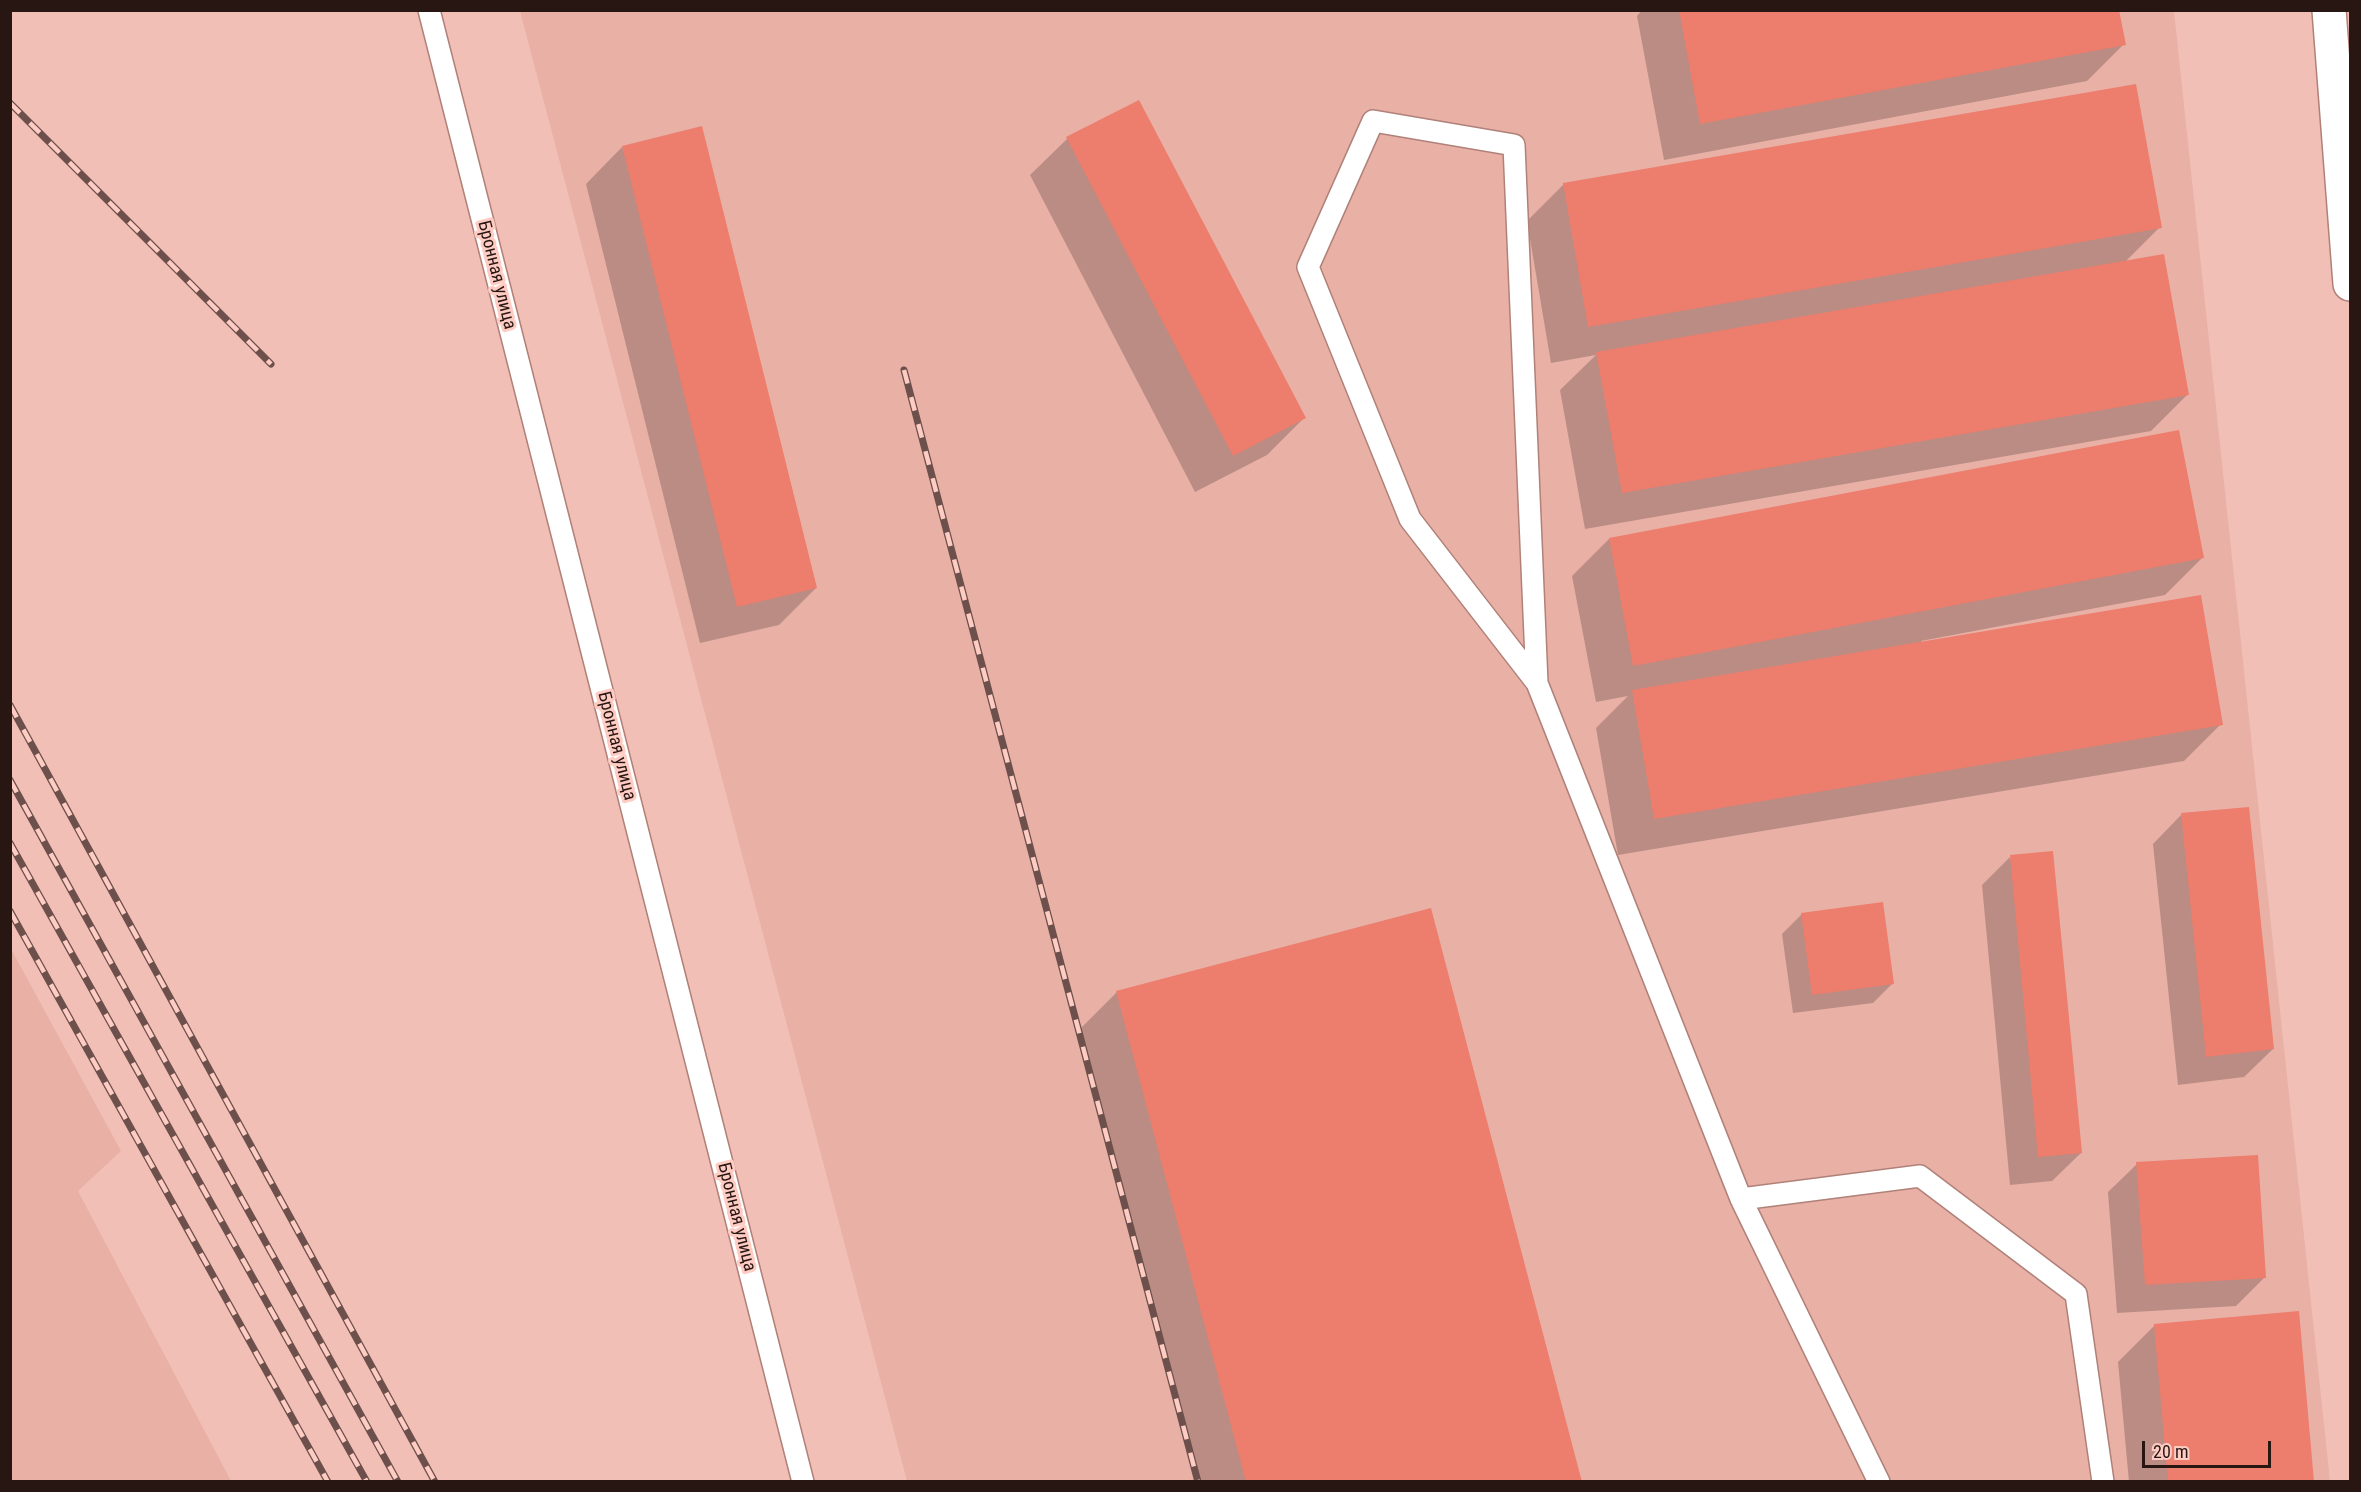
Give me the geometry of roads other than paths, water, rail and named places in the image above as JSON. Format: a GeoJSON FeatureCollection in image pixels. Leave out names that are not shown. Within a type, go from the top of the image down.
{"type":"FeatureCollection","features":[{"type":"Feature","properties":{"kind":"main road"},"geometry":{"type":"LineString","coordinates":[[2329,10],[2350,284]]}},
{"type":"Feature","properties":{"kind":"lane","name":"Бронная улица"},"geometry":{"type":"LineString","coordinates":[[429,10],[803,1482]]}},
{"type":"Feature","properties":{"kind":"lane"},"geometry":{"type":"LineString","coordinates":[[1538,683],[1514,145],[1373,121],[1308,267],[1410,519],[1538,683],[1741,1199],[1879,1482]]}},
{"type":"Feature","properties":{"kind":"lane"},"geometry":{"type":"LineString","coordinates":[[1741,1199],[1920,1176],[2076,1294],[2103,1482]]}},
{"type":"Feature","properties":{"kind":"railway"},"geometry":{"type":"LineString","coordinates":[[10,103],[271,364]]}},
{"type":"Feature","properties":{"kind":"railway"},"geometry":{"type":"LineString","coordinates":[[904,370],[1198,1482]]}},
{"type":"Feature","properties":{"kind":"railway"},"geometry":{"type":"LineString","coordinates":[[10,705],[435,1482]]}},
{"type":"Feature","properties":{"kind":"railway"},"geometry":{"type":"LineString","coordinates":[[10,780],[398,1482]]}},
{"type":"Feature","properties":{"kind":"railway"},"geometry":{"type":"LineString","coordinates":[[10,843],[367,1482]]}},
{"type":"Feature","properties":{"kind":"railway"},"geometry":{"type":"LineString","coordinates":[[10,911],[328,1482]]}}]}
